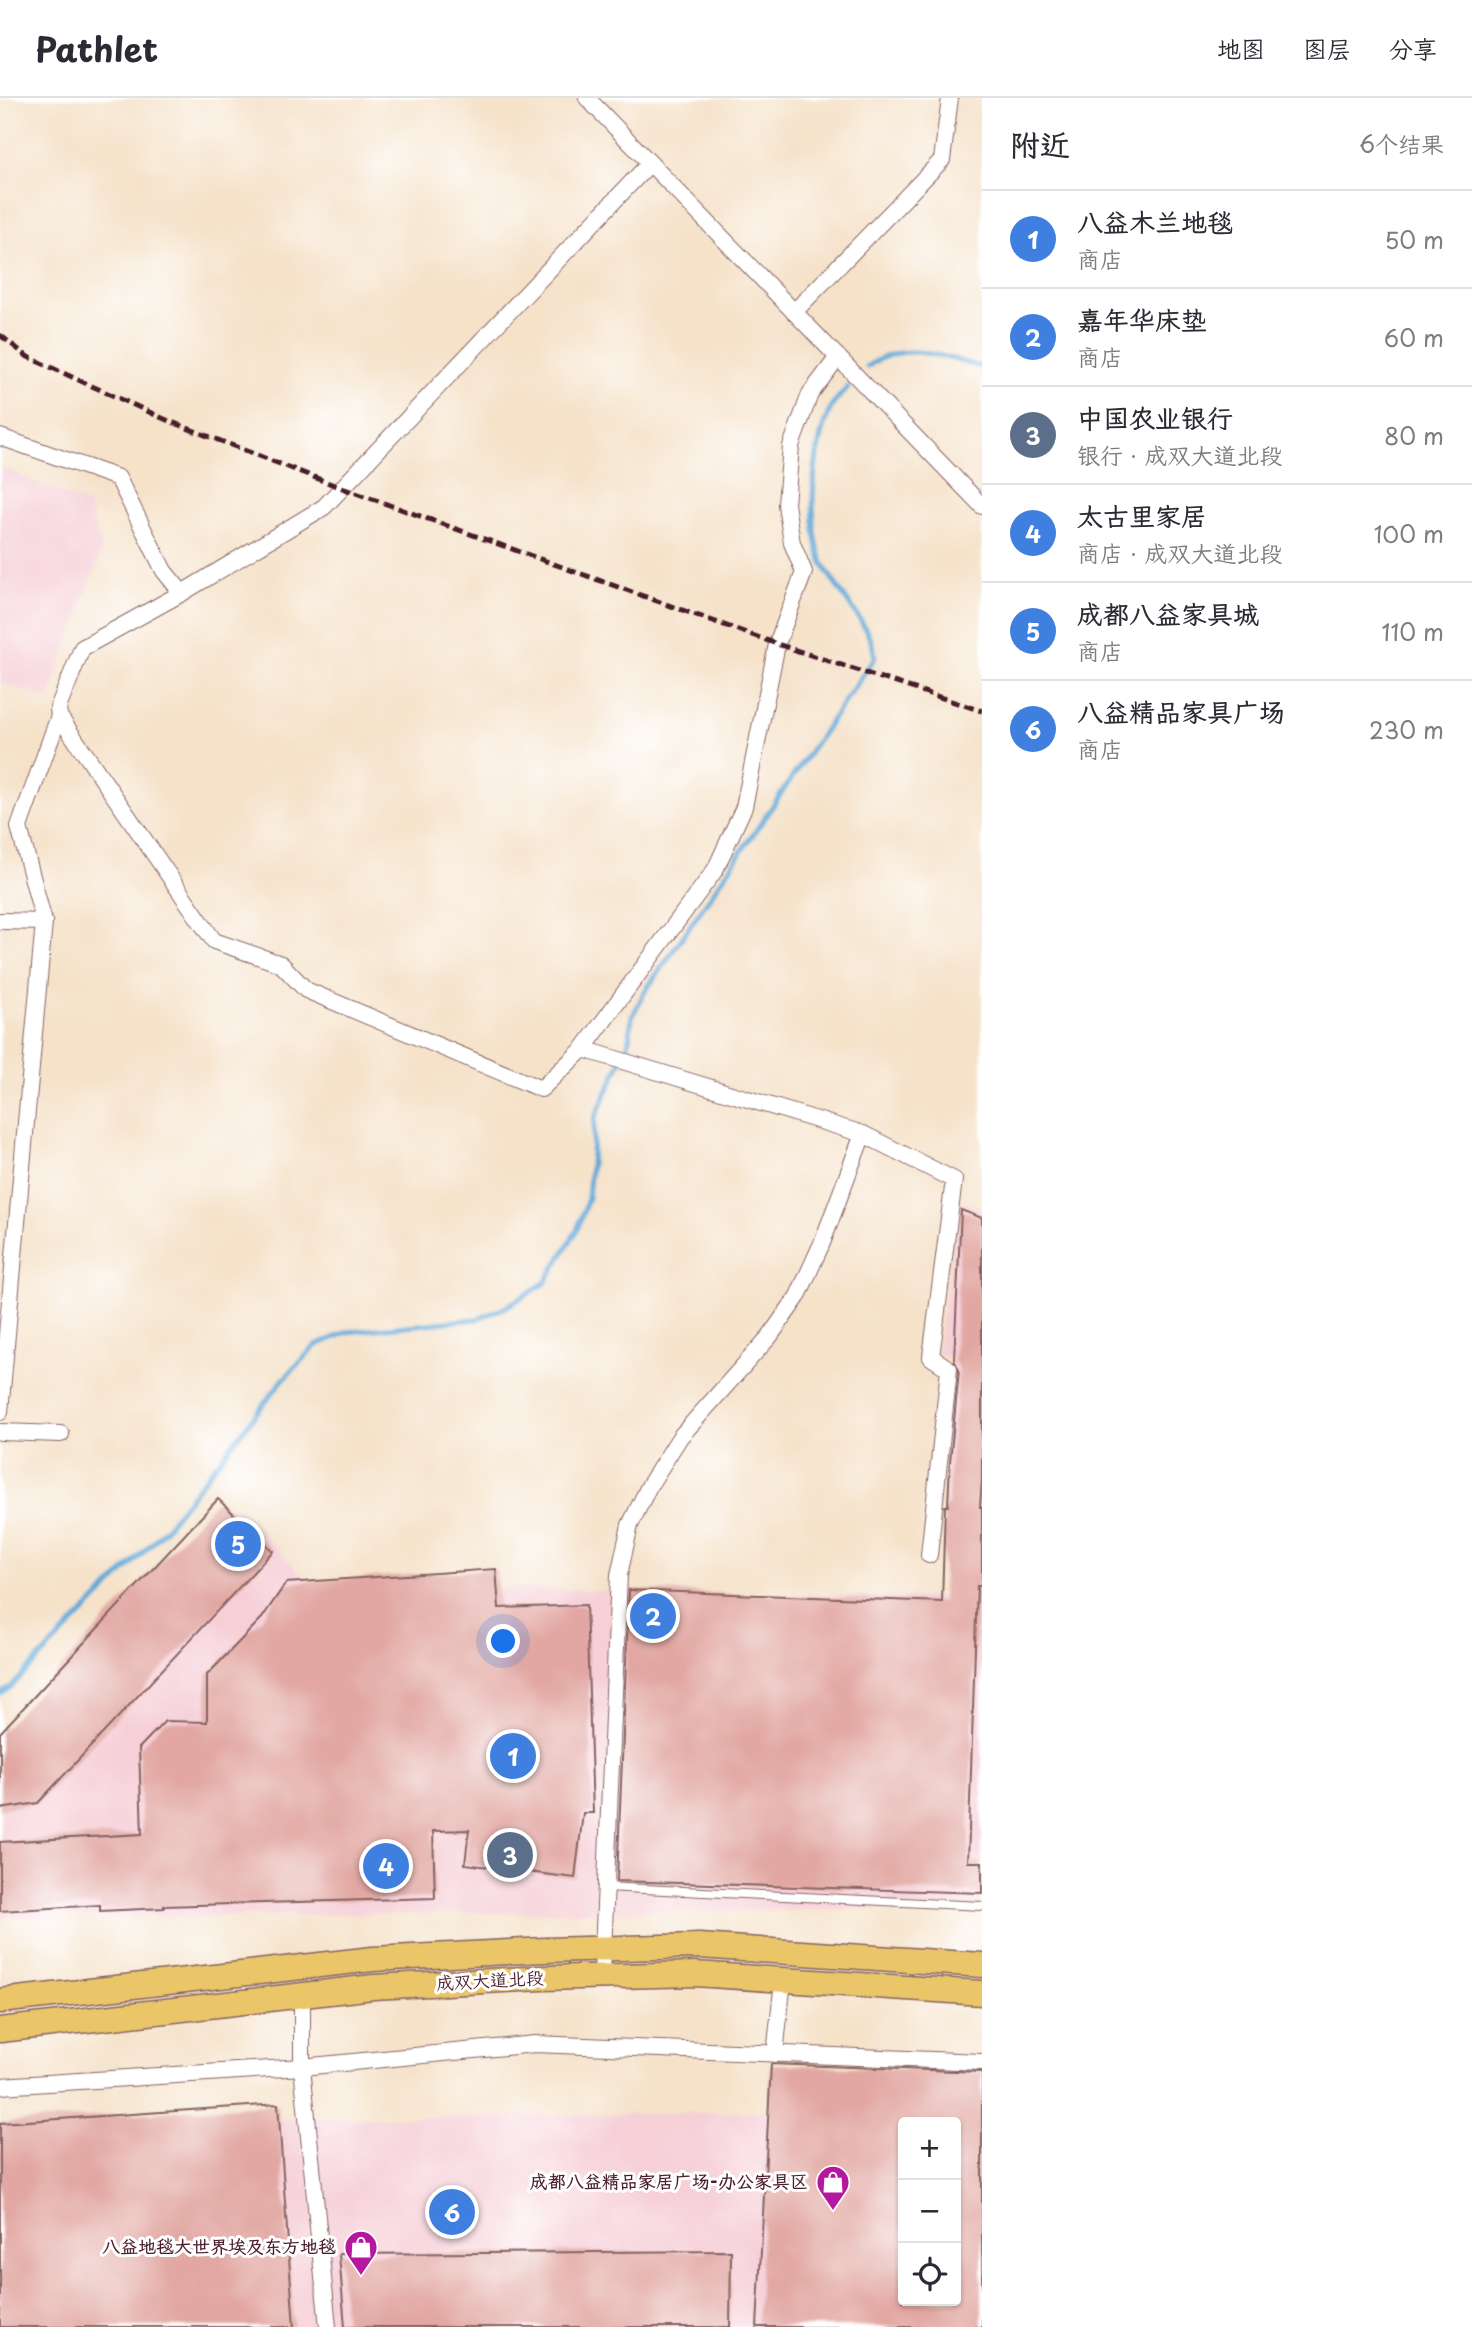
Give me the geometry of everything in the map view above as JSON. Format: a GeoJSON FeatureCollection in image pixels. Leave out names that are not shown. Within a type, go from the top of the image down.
{"type":"FeatureCollection","features":[{"type":"Feature","properties":{"kind":"main road","name":"成双大道北段"},"geometry":{"type":"LineString","coordinates":[[0,2001],[373,1959],[602,1948],[699,1946],[982,1965]]}},
{"type":"Feature","properties":{"kind":"main road","name":"成双大道北段"},"geometry":{"type":"LineString","coordinates":[[0,2030],[373,1987],[602,1976],[695,1974],[982,1993]]}},
{"type":"Feature","properties":{"kind":"street"},"geometry":{"type":"LineString","coordinates":[[587,98],[982,506]]}},
{"type":"Feature","properties":{"kind":"street"},"geometry":{"type":"LineString","coordinates":[[794,312],[942,160],[950,98]]}},
{"type":"Feature","properties":{"kind":"street"},"geometry":{"type":"LineString","coordinates":[[0,1412],[44,922],[19,827],[59,716],[58,708],[82,648],[182,593],[324,508],[650,163]]}},
{"type":"Feature","properties":{"kind":"street"},"geometry":{"type":"LineString","coordinates":[[59,716],[214,941],[281,964],[306,990],[541,1089],[583,1049],[715,870],[744,807],[777,644],[804,572],[792,543],[786,504],[791,446],[810,394],[838,357]]}},
{"type":"Feature","properties":{"kind":"street"},"geometry":{"type":"LineString","coordinates":[[0,437],[118,478],[164,571],[182,593]]}},
{"type":"Feature","properties":{"kind":"street"},"geometry":{"type":"LineString","coordinates":[[0,921],[44,922]]}},
{"type":"Feature","properties":{"kind":"street"},"geometry":{"type":"LineString","coordinates":[[583,1049],[863,1134],[954,1180],[931,1357],[949,1369],[929,1555]]}},
{"type":"Feature","properties":{"kind":"street"},"geometry":{"type":"LineString","coordinates":[[602,1976],[619,1574],[630,1525],[649,1486],[680,1437],[770,1336],[798,1296],[822,1243],[863,1134]]}},
{"type":"Feature","properties":{"kind":"street"},"geometry":{"type":"LineString","coordinates":[[0,1432],[61,1434]]}},
{"type":"Feature","properties":{"kind":"street"},"geometry":{"type":"LineString","coordinates":[[775,2054],[783,1980]]}},
{"type":"Feature","properties":{"kind":"street"},"geometry":{"type":"LineString","coordinates":[[302,1996],[302,2067],[328,2327]]}},
{"type":"Feature","properties":{"kind":"street"},"geometry":{"type":"LineString","coordinates":[[0,2086],[302,2067],[535,2044],[982,2062]]}},
{"type":"Feature","properties":{"kind":"lane"},"geometry":{"type":"LineString","coordinates":[[605,1887],[982,1906]]}},
{"type":"Feature","properties":{"kind":"shaded area"},"geometry":{"type":"Polygon","coordinates":[[[0,467],[88,504],[102,549],[48,699],[0,682],[0,467]]]}},
{"type":"Feature","properties":{"kind":"shaded area"},"geometry":{"type":"Polygon","coordinates":[[[959,1202],[982,1209],[982,1908],[0,1918],[0,1772],[237,1506],[309,1582],[672,1593],[943,1597],[943,1503],[950,1359],[937,1353],[959,1202]]]}},
{"type":"Feature","properties":{"kind":"shaded area"},"geometry":{"type":"Polygon","coordinates":[[[982,2108],[982,2327],[0,2327],[0,2124],[982,2108]]]}},
{"type":"Feature","properties":{"kind":"building"},"geometry":{"type":"Polygon","coordinates":[[[961,1210],[982,1218],[982,1586],[977,1586],[968,1862],[982,1862],[982,1893],[617,1881],[629,1590],[942,1602],[945,1506],[948,1506],[959,1370],[954,1360],[961,1210]]]}},
{"type":"Feature","properties":{"kind":"building"},"geometry":{"type":"Polygon","coordinates":[[[218,1499],[273,1551],[38,1803],[0,1809],[0,1733],[218,1499]]]}},
{"type":"Feature","properties":{"kind":"building"},"geometry":{"type":"Polygon","coordinates":[[[496,1569],[499,1608],[586,1605],[593,1813],[583,1813],[575,1878],[465,1864],[469,1830],[433,1831],[435,1898],[164,1906],[100,1911],[100,1905],[0,1911],[0,1842],[142,1834],[139,1748],[165,1721],[207,1722],[207,1675],[262,1618],[286,1583],[496,1569]]]}},
{"type":"Feature","properties":{"kind":"building","name":"成都八益精品家居广场-办公家具区"},"geometry":{"type":"Polygon","coordinates":[[[771,2064],[982,2072],[982,2327],[757,2327],[771,2064]]]}},
{"type":"Feature","properties":{"kind":"building"},"geometry":{"type":"Polygon","coordinates":[[[278,2104],[294,2327],[0,2327],[0,2123],[278,2104]]]}},
{"type":"Feature","properties":{"kind":"building"},"geometry":{"type":"Polygon","coordinates":[[[731,2251],[730,2327],[345,2327],[339,2254],[731,2251]]]}},
{"type":"Feature","properties":{"kind":"waterway"},"geometry":{"type":"LineString","coordinates":[[867,367],[881,359],[909,352],[938,355],[982,367]]}},
{"type":"Feature","properties":{"kind":"waterway"},"geometry":{"type":"LineString","coordinates":[[0,1694],[11,1687],[161,1534],[282,1381],[315,1346],[347,1332],[477,1319],[504,1308],[545,1283],[577,1230],[588,1198],[595,1118],[628,1046],[632,1017],[644,993],[875,657],[862,622],[826,569],[815,534],[814,488],[819,443],[831,408],[848,387]]}},
{"type":"Feature","properties":{"kind":"railway"},"geometry":{"type":"LineString","coordinates":[[0,335],[28,357],[169,421],[342,488],[777,644],[982,711]]}},
{"type":"Feature","properties":{"kind":"place","name":"成都八益家具城"},"geometry":{"type":"Point","coordinates":[238,1544]}},
{"type":"Feature","properties":{"kind":"place","name":"嘉年华床垫"},"geometry":{"type":"Point","coordinates":[653,1616]}},
{"type":"Feature","properties":{"kind":"place","name":"八益木兰地毯"},"geometry":{"type":"Point","coordinates":[513,1756]}},
{"type":"Feature","properties":{"kind":"place","name":"中国农业银行"},"geometry":{"type":"Point","coordinates":[510,1855]}},
{"type":"Feature","properties":{"kind":"place","name":"太古里家居"},"geometry":{"type":"Point","coordinates":[386,1866]}},
{"type":"Feature","properties":{"kind":"place","name":"八益精品家具广场"},"geometry":{"type":"Point","coordinates":[452,2212]}},
{"type":"Feature","properties":{"kind":"place","name":"成都八益精品家居广场-办公家具区"},"geometry":{"type":"Point","coordinates":[833,2212]}},
{"type":"Feature","properties":{"kind":"place","name":"八益地毯大世界埃及东方地毯"},"geometry":{"type":"Point","coordinates":[361,2277]}}]}
